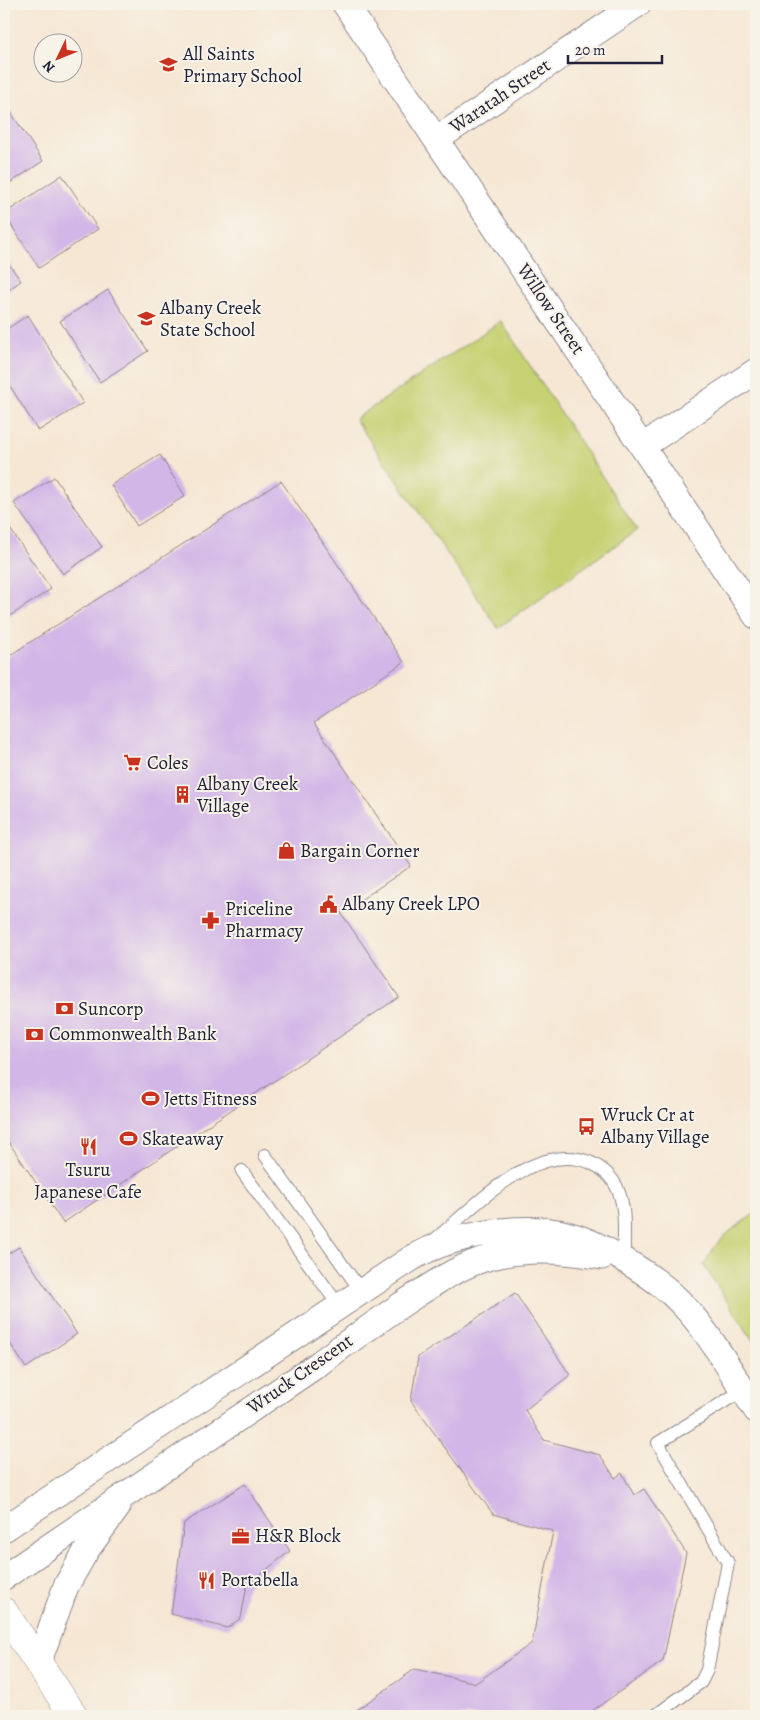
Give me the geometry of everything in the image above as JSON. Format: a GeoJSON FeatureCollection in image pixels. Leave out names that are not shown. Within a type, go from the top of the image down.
{"type":"FeatureCollection","features":[{"type":"Feature","properties":{"kind":"main road"},"geometry":{"type":"LineString","coordinates":[[4,1612],[74,1716]]}},
{"type":"Feature","properties":{"kind":"street","name":"Willow Street"},"geometry":{"type":"LineString","coordinates":[[345,4],[644,446],[756,616]]}},
{"type":"Feature","properties":{"kind":"street","name":"Waratah Street"},"geometry":{"type":"LineString","coordinates":[[437,139],[638,4]]}},
{"type":"Feature","properties":{"kind":"street"},"geometry":{"type":"LineString","coordinates":[[644,446],[756,371]]}},
{"type":"Feature","properties":{"kind":"street","name":"Wruck Crescent"},"geometry":{"type":"LineString","coordinates":[[4,1529],[412,1258],[440,1244],[465,1238],[502,1232],[539,1231],[576,1236],[593,1243],[660,1285],[681,1303],[700,1327],[750,1400]]}},
{"type":"Feature","properties":{"kind":"street","name":"Wruck Crescent"},"geometry":{"type":"LineString","coordinates":[[4,1576],[223,1428],[357,1334],[452,1273],[498,1256],[545,1251],[586,1254],[624,1262]]}},
{"type":"Feature","properties":{"kind":"street"},"geometry":{"type":"LineString","coordinates":[[361,1291],[380,1319]]}},
{"type":"Feature","properties":{"kind":"street"},"geometry":{"type":"LineString","coordinates":[[339,1306],[357,1334]]}},
{"type":"Feature","properties":{"kind":"street"},"geometry":{"type":"LineString","coordinates":[[232,1378],[252,1408]]}},
{"type":"Feature","properties":{"kind":"street"},"geometry":{"type":"LineString","coordinates":[[203,1397],[223,1428]]}},
{"type":"Feature","properties":{"kind":"street"},"geometry":{"type":"LineString","coordinates":[[38,1664],[66,1586],[86,1551],[128,1493]]}},
{"type":"Feature","properties":{"kind":"lane"},"geometry":{"type":"LineString","coordinates":[[265,1155],[361,1291]]}},
{"type":"Feature","properties":{"kind":"lane"},"geometry":{"type":"LineString","coordinates":[[412,1258],[483,1199],[521,1172],[546,1160],[567,1157],[597,1166],[616,1185],[622,1205],[624,1262]]}},
{"type":"Feature","properties":{"kind":"lane"},"geometry":{"type":"LineString","coordinates":[[242,1171],[339,1306]]}},
{"type":"Feature","properties":{"kind":"lane"},"geometry":{"type":"LineString","coordinates":[[655,1716],[701,1682],[704,1676],[728,1563],[658,1443],[750,1400]]}},
{"type":"Feature","properties":{"kind":"green space"},"geometry":{"type":"Polygon","coordinates":[[[501,321],[637,530],[498,628],[355,419],[501,321]]]}},
{"type":"Feature","properties":{"kind":"green space"},"geometry":{"type":"Polygon","coordinates":[[[756,1213],[756,1345],[704,1266],[719,1242],[756,1213]]]}},
{"type":"Feature","properties":{"kind":"building"},"geometry":{"type":"Polygon","coordinates":[[[4,102],[43,161],[4,187],[4,102]]]}},
{"type":"Feature","properties":{"kind":"building"},"geometry":{"type":"Polygon","coordinates":[[[62,175],[98,229],[39,268],[4,214],[62,175]]]}},
{"type":"Feature","properties":{"kind":"building"},"geometry":{"type":"Polygon","coordinates":[[[4,257],[21,281],[4,293],[4,257]]]}},
{"type":"Feature","properties":{"kind":"building"},"geometry":{"type":"Polygon","coordinates":[[[108,290],[148,351],[100,382],[60,321],[108,290]]]}},
{"type":"Feature","properties":{"kind":"building"},"geometry":{"type":"Polygon","coordinates":[[[28,315],[83,403],[38,431],[7,381],[4,383],[4,331],[28,315]]]}},
{"type":"Feature","properties":{"kind":"building"},"geometry":{"type":"Polygon","coordinates":[[[160,455],[185,496],[137,526],[111,485],[160,455]]]}},
{"type":"Feature","properties":{"kind":"building"},"geometry":{"type":"Polygon","coordinates":[[[54,477],[102,547],[63,574],[14,503],[54,477]]]}},
{"type":"Feature","properties":{"kind":"building","name":"Albany Creek Village"},"geometry":{"type":"Polygon","coordinates":[[[281,481],[404,662],[314,723],[411,866],[341,913],[399,997],[63,1223],[4,1135],[4,659],[281,481]]]}},
{"type":"Feature","properties":{"kind":"building"},"geometry":{"type":"Polygon","coordinates":[[[4,520],[51,589],[4,620],[4,520]]]}},
{"type":"Feature","properties":{"kind":"building"},"geometry":{"type":"Polygon","coordinates":[[[19,1247],[77,1334],[26,1368],[4,1334],[4,1256],[19,1247]]]}},
{"type":"Feature","properties":{"kind":"building"},"geometry":{"type":"Polygon","coordinates":[[[515,1293],[570,1375],[525,1410],[544,1440],[600,1455],[615,1478],[622,1473],[634,1495],[644,1489],[686,1553],[663,1661],[585,1716],[348,1716],[415,1669],[476,1683],[532,1643],[553,1531],[493,1514],[411,1401],[418,1357],[515,1293]]]}},
{"type":"Feature","properties":{"kind":"building"},"geometry":{"type":"Polygon","coordinates":[[[245,1484],[290,1551],[247,1585],[241,1618],[227,1628],[171,1614],[184,1523],[245,1484]]]}},
{"type":"Feature","properties":{"kind":"place","name":"All Saints Primary School"},"geometry":{"type":"Point","coordinates":[169,65]}},
{"type":"Feature","properties":{"kind":"place","name":"Albany Creek State School"},"geometry":{"type":"Point","coordinates":[146,319]}},
{"type":"Feature","properties":{"kind":"place","name":"Coles"},"geometry":{"type":"Point","coordinates":[133,763]}},
{"type":"Feature","properties":{"kind":"place","name":"Albany Creek Village"},"geometry":{"type":"Point","coordinates":[183,795]}},
{"type":"Feature","properties":{"kind":"place","name":"Bargain Corner"},"geometry":{"type":"Point","coordinates":[286,851]}},
{"type":"Feature","properties":{"kind":"place","name":"Albany Creek LPO"},"geometry":{"type":"Point","coordinates":[328,904]}},
{"type":"Feature","properties":{"kind":"place","name":"Priceline Pharmacy"},"geometry":{"type":"Point","coordinates":[211,920]}},
{"type":"Feature","properties":{"kind":"place","name":"Suncorp"},"geometry":{"type":"Point","coordinates":[64,1009]}},
{"type":"Feature","properties":{"kind":"place","name":"Commonwealth Bank"},"geometry":{"type":"Point","coordinates":[35,1034]}},
{"type":"Feature","properties":{"kind":"place","name":"Jetts Fitness"},"geometry":{"type":"Point","coordinates":[150,1099]}},
{"type":"Feature","properties":{"kind":"place","name":"Wruck Cr at Albany Village"},"geometry":{"type":"Point","coordinates":[587,1126]}},
{"type":"Feature","properties":{"kind":"place","name":"Skateaway"},"geometry":{"type":"Point","coordinates":[128,1139]}},
{"type":"Feature","properties":{"kind":"place","name":"Tsuru Japanese Cafe"},"geometry":{"type":"Point","coordinates":[88,1147]}},
{"type":"Feature","properties":{"kind":"place","name":"H&R Block"},"geometry":{"type":"Point","coordinates":[241,1536]}},
{"type":"Feature","properties":{"kind":"place","name":"Portabella"},"geometry":{"type":"Point","coordinates":[207,1580]}}]}
